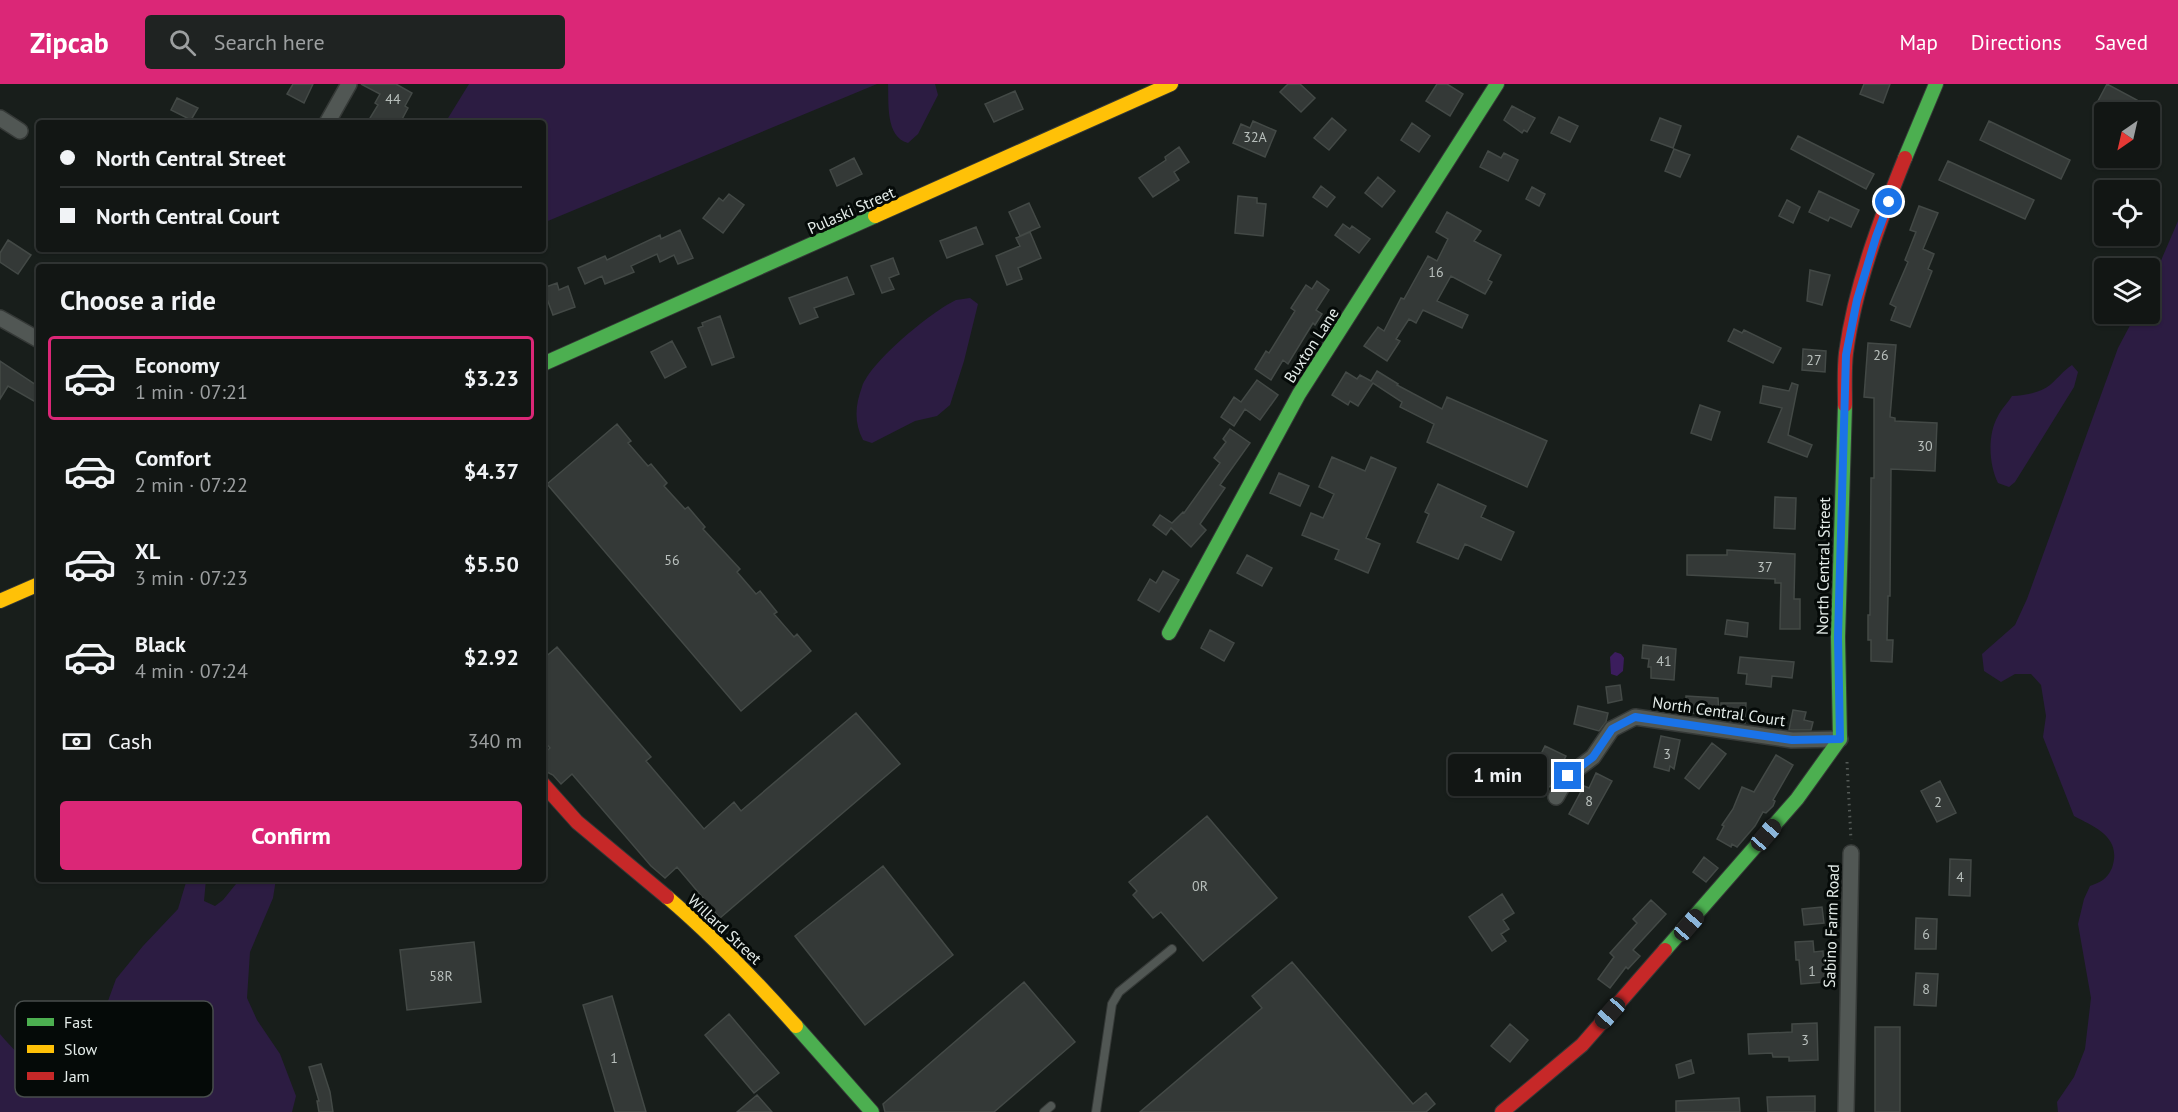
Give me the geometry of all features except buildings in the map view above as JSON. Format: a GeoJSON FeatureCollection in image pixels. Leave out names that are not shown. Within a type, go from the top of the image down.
{"type":"FeatureCollection","features":[{"type":"Feature","properties":{"kind":"street"},"geometry":{"type":"LineString","coordinates":[[329,120],[349,84]]}},
{"type":"Feature","properties":{"kind":"street","name":"Pulaski Street"},"geometry":{"type":"LineString","coordinates":[[546,363],[1171,84]]}},
{"type":"Feature","properties":{"kind":"street","name":"Buxton Lane"},"geometry":{"type":"LineString","coordinates":[[1169,633],[1299,394],[1497,84]]}},
{"type":"Feature","properties":{"kind":"street","name":"North Central Street"},"geometry":{"type":"LineString","coordinates":[[1840,739],[1838,637],[1843,422],[1851,323],[1876,237],[1936,84]]}},
{"type":"Feature","properties":{"kind":"street"},"geometry":{"type":"LineString","coordinates":[[0,118],[20,131]]}},
{"type":"Feature","properties":{"kind":"street"},"geometry":{"type":"LineString","coordinates":[[0,318],[36,338]]}},
{"type":"Feature","properties":{"kind":"street"},"geometry":{"type":"LineString","coordinates":[[0,602],[36,585]]}},
{"type":"Feature","properties":{"kind":"street","name":"North Central Court"},"geometry":{"type":"LineString","coordinates":[[1556,797],[1568,776],[1593,757],[1612,729],[1635,717],[1792,740],[1840,739]]}},
{"type":"Feature","properties":{"kind":"street"},"geometry":{"type":"LineString","coordinates":[[1502,1112],[1582,1045],[1797,799],[1840,739]]}},
{"type":"Feature","properties":{"kind":"street","name":"Willard Street"},"geometry":{"type":"LineString","coordinates":[[546,787],[577,822],[708,932],[751,975],[872,1112]]}},
{"type":"Feature","properties":{"kind":"street","name":"Sabino Farm Road"},"geometry":{"type":"LineString","coordinates":[[1846,1112],[1851,853]]}},
{"type":"Feature","properties":{"kind":"lane"},"geometry":{"type":"LineString","coordinates":[[1096,1112],[1112,1004],[1119,992],[1172,949]]}},
{"type":"Feature","properties":{"kind":"lane"},"geometry":{"type":"LineString","coordinates":[[1044,1112],[1051,1106]]}},
{"type":"Feature","properties":{"kind":"path","name":"Sabino Farm Road"},"geometry":{"type":"LineString","coordinates":[[1847,761],[1851,853]]}},
{"type":"Feature","properties":{"kind":"shaded area"},"geometry":{"type":"Polygon","coordinates":[[[469,84],[877,84],[546,222],[546,120],[447,120],[469,84]]]}},
{"type":"Feature","properties":{"kind":"shaded area"},"geometry":{"type":"Polygon","coordinates":[[[888,84],[935,84],[938,95],[918,134],[908,143],[895,134],[892,126],[888,84]]]}},
{"type":"Feature","properties":{"kind":"shaded area"},"geometry":{"type":"Polygon","coordinates":[[[2178,221],[2178,1112],[2058,1112],[2057,1102],[2074,1077],[2085,1049],[2091,998],[2078,924],[2084,899],[2090,886],[2103,880],[2112,868],[2114,849],[2099,830],[2074,816],[2043,737],[2046,716],[2041,685],[2031,674],[2015,674],[2001,682],[1984,671],[1982,654],[2015,625],[2027,599],[2118,348],[2131,324],[2160,324],[2160,263],[2178,221]]]}},
{"type":"Feature","properties":{"kind":"shaded area"},"geometry":{"type":"Polygon","coordinates":[[[970,298],[978,304],[950,405],[937,416],[915,421],[872,443],[863,440],[857,420],[858,401],[862,387],[877,364],[903,338],[932,315],[956,300],[970,298]]]}},
{"type":"Feature","properties":{"kind":"shaded area"},"geometry":{"type":"Polygon","coordinates":[[[2072,365],[2078,372],[2074,387],[2015,482],[2009,487],[1998,483],[1990,450],[1992,432],[1999,413],[2012,396],[2046,388],[2072,365]]]}},
{"type":"Feature","properties":{"kind":"shaded area"},"geometry":{"type":"Polygon","coordinates":[[[1615,652],[1624,658],[1623,671],[1617,676],[1611,674],[1610,657],[1615,652]]]}},
{"type":"Feature","properties":{"kind":"shaded area"},"geometry":{"type":"Polygon","coordinates":[[[186,882],[206,882],[204,901],[215,906],[238,882],[276,882],[273,898],[250,952],[247,998],[257,1020],[280,1054],[296,1096],[292,1112],[0,1112],[0,1034],[15,1050],[15,1097],[213,1097],[213,1001],[108,1001],[116,979],[178,909],[186,882]]]}},
{"type":"Feature","properties":{"kind":"traffic: fast"},"geometry":{"type":"LineString","coordinates":[[1169,633],[1299,394],[1497,84]]}},
{"type":"Feature","properties":{"kind":"traffic: fast"},"geometry":{"type":"LineString","coordinates":[[1905,158],[1936,84]]}},
{"type":"Feature","properties":{"kind":"traffic: fast"},"geometry":{"type":"LineString","coordinates":[[546,363],[875,216]]}},
{"type":"Feature","properties":{"kind":"traffic: fast"},"geometry":{"type":"LineString","coordinates":[[1665,950],[1797,799],[1840,739],[1838,637],[1845,405]]}},
{"type":"Feature","properties":{"kind":"traffic: fast"},"geometry":{"type":"LineString","coordinates":[[796,1026],[872,1112]]}},
{"type":"Feature","properties":{"kind":"traffic: slow"},"geometry":{"type":"LineString","coordinates":[[875,216],[1171,84]]}},
{"type":"Feature","properties":{"kind":"traffic: slow"},"geometry":{"type":"LineString","coordinates":[[0,601],[36,585]]}},
{"type":"Feature","properties":{"kind":"traffic: slow"},"geometry":{"type":"LineString","coordinates":[[667,897],[734,959],[796,1026]]}},
{"type":"Feature","properties":{"kind":"traffic: jam"},"geometry":{"type":"LineString","coordinates":[[1845,405],[1846,353],[1862,278],[1905,158]]}},
{"type":"Feature","properties":{"kind":"traffic: jam"},"geometry":{"type":"LineString","coordinates":[[546,787],[577,822],[667,897]]}},
{"type":"Feature","properties":{"kind":"traffic: jam"},"geometry":{"type":"LineString","coordinates":[[1502,1112],[1582,1045],[1665,950]]}},
{"type":"Feature","properties":{"kind":"route"},"geometry":{"type":"LineString","coordinates":[[1568,776],[1593,757],[1612,729],[1635,717],[1792,740],[1840,739],[1838,637],[1846,355],[1857,300],[1889,202]]}}]}
